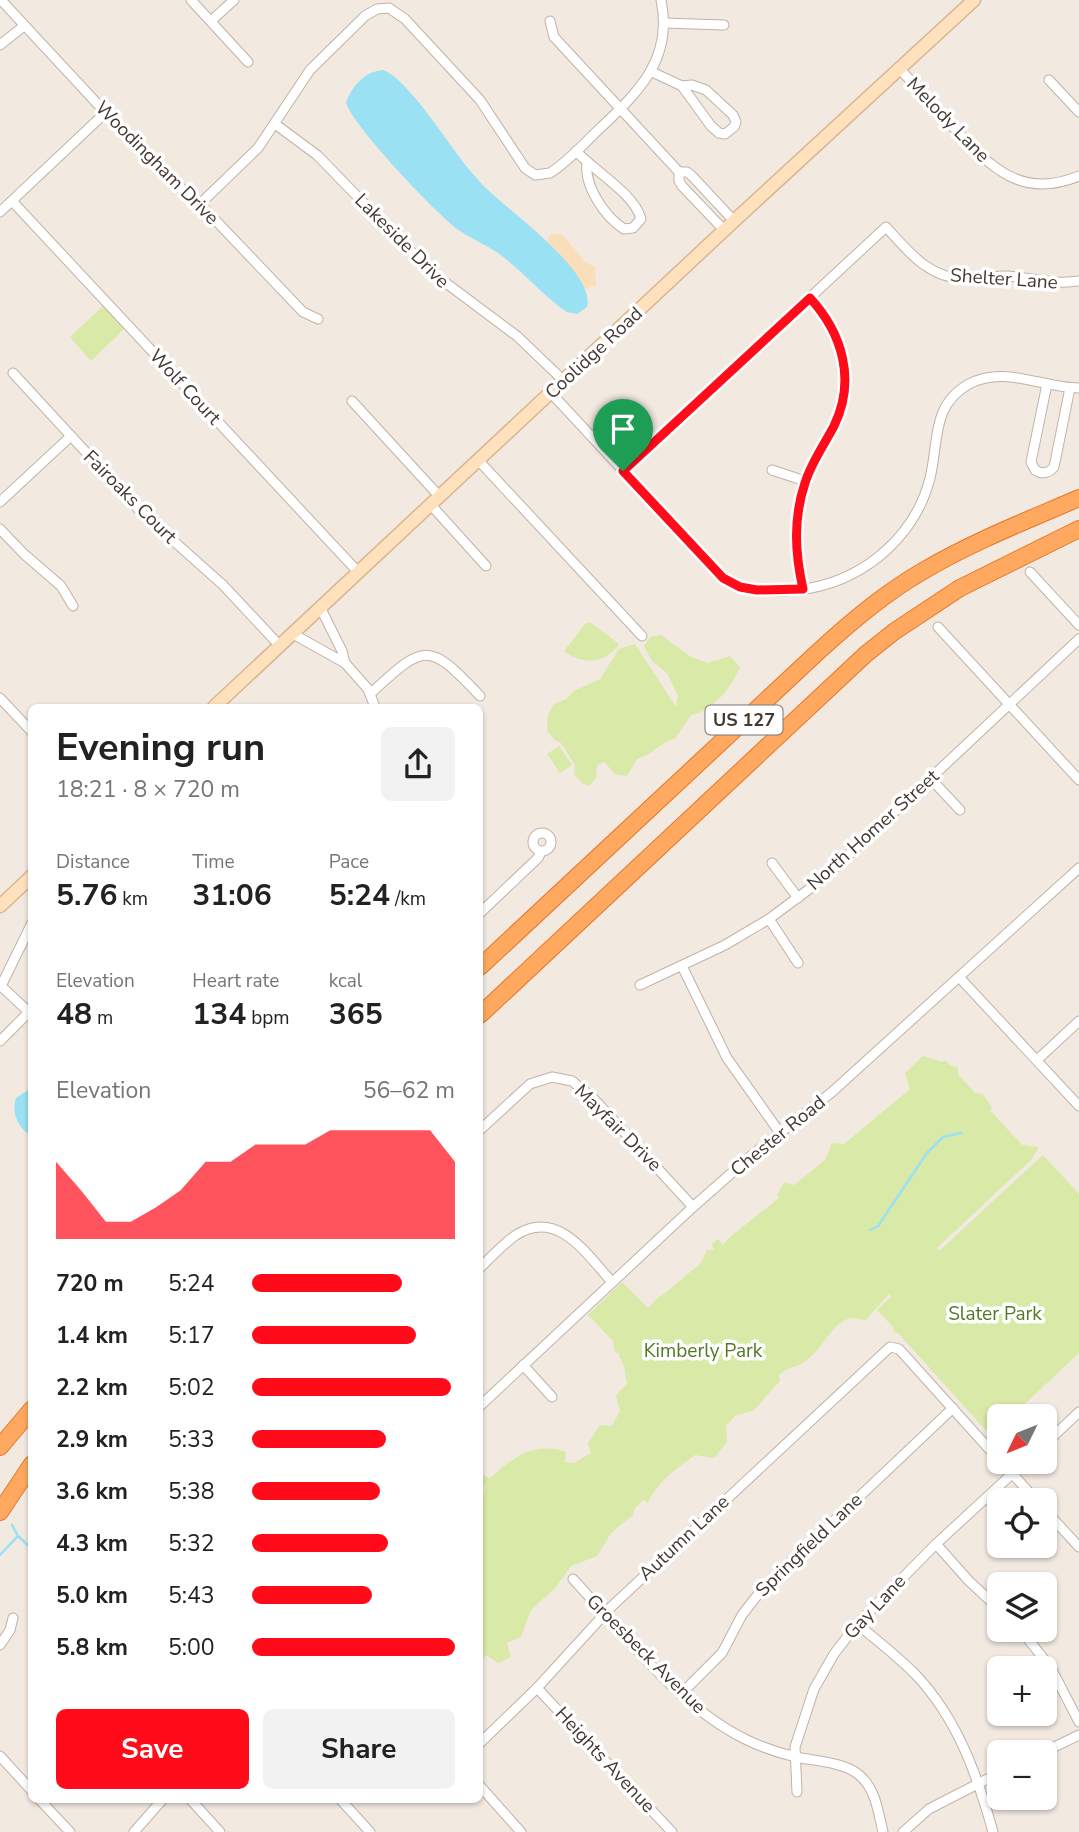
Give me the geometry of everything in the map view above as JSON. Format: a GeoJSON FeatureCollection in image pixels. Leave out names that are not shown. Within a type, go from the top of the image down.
{"type":"FeatureCollection","features":[{"type":"Feature","properties":{"kind":"highway","name":"US 127"},"geometry":{"type":"LineString","coordinates":[[483,964],[866,610],[923,571],[1079,497]]}},
{"type":"Feature","properties":{"kind":"highway","name":"US 127"},"geometry":{"type":"LineString","coordinates":[[483,1012],[866,654],[895,631],[960,588],[1079,532]]}},
{"type":"Feature","properties":{"kind":"highway"},"geometry":{"type":"LineString","coordinates":[[0,1433],[28,1402]]}},
{"type":"Feature","properties":{"kind":"highway"},"geometry":{"type":"LineString","coordinates":[[0,1447],[28,1414]]}},
{"type":"Feature","properties":{"kind":"highway"},"geometry":{"type":"LineString","coordinates":[[0,1499],[28,1467]]}},
{"type":"Feature","properties":{"kind":"highway"},"geometry":{"type":"LineString","coordinates":[[0,1512],[28,1468]]}},
{"type":"Feature","properties":{"kind":"street","name":"Woodingham Drive"},"geometry":{"type":"LineString","coordinates":[[1,0],[157,167],[200,204],[303,312],[318,319]]}},
{"type":"Feature","properties":{"kind":"street"},"geometry":{"type":"LineString","coordinates":[[191,0],[248,62]]}},
{"type":"Feature","properties":{"kind":"street"},"geometry":{"type":"LineString","coordinates":[[211,21],[234,0]]}},
{"type":"Feature","properties":{"kind":"street"},"geometry":{"type":"LineString","coordinates":[[200,204],[247,160],[275,124],[299,84],[323,56],[365,16],[377,9],[389,8],[405,19],[480,100],[529,172],[540,175],[550,173],[621,109],[638,92],[652,72],[659,53],[664,23],[661,0]]}},
{"type":"Feature","properties":{"kind":"street","name":"Coolidge Road"},"geometry":{"type":"LineString","coordinates":[[218,704],[966,3]]}},
{"type":"Feature","properties":{"kind":"street"},"geometry":{"type":"LineString","coordinates":[[550,22],[554,37],[679,172],[682,186],[724,230]]}},
{"type":"Feature","properties":{"kind":"street"},"geometry":{"type":"LineString","coordinates":[[664,23],[724,25]]}},
{"type":"Feature","properties":{"kind":"street"},"geometry":{"type":"LineString","coordinates":[[0,45],[24,26]]}},
{"type":"Feature","properties":{"kind":"street","name":"Melody Lane"},"geometry":{"type":"LineString","coordinates":[[899,68],[977,153],[1003,174],[1037,184],[1058,183],[1079,176]]}},
{"type":"Feature","properties":{"kind":"street"},"geometry":{"type":"LineString","coordinates":[[652,72],[682,86],[701,88],[715,97],[736,119],[734,127],[724,134],[719,133],[682,86]]}},
{"type":"Feature","properties":{"kind":"street"},"geometry":{"type":"LineString","coordinates":[[1049,80],[1079,112]]}},
{"type":"Feature","properties":{"kind":"street"},"geometry":{"type":"LineString","coordinates":[[0,212],[105,113]]}},
{"type":"Feature","properties":{"kind":"street","name":"Lakeside Drive"},"geometry":{"type":"LineString","coordinates":[[275,124],[317,155],[430,271],[517,336],[564,381]]}},
{"type":"Feature","properties":{"kind":"street"},"geometry":{"type":"LineString","coordinates":[[576,150],[587,163],[596,167],[626,195],[637,209],[640,219],[633,228],[624,229],[609,217],[586,175],[587,163]]}},
{"type":"Feature","properties":{"kind":"street"},"geometry":{"type":"LineString","coordinates":[[679,172],[687,172],[692,176],[734,221]]}},
{"type":"Feature","properties":{"kind":"street","name":"Wolf Court"},"geometry":{"type":"LineString","coordinates":[[12,201],[359,573]]}},
{"type":"Feature","properties":{"kind":"street","name":"Shelter Lane"},"geometry":{"type":"LineString","coordinates":[[623,471],[886,227],[920,263],[946,277],[967,279],[1001,276],[1057,283],[1079,281]]}},
{"type":"Feature","properties":{"kind":"street"},"geometry":{"type":"LineString","coordinates":[[803,589],[796,535],[798,509],[805,481],[839,415],[845,385],[844,362],[836,336],[823,313],[810,298]]}},
{"type":"Feature","properties":{"kind":"street","name":"Fairoaks Court"},"geometry":{"type":"LineString","coordinates":[[13,373],[148,519],[223,584],[280,646]]}},
{"type":"Feature","properties":{"kind":"street"},"geometry":{"type":"LineString","coordinates":[[551,393],[723,578],[740,587],[757,590],[822,586],[851,575],[875,561],[898,539],[924,497],[934,459],[938,421],[945,406],[957,393],[975,381],[992,377],[1012,377],[1074,388],[1054,467],[1049,471],[1042,473],[1035,470],[1031,462],[1047,384]]}},
{"type":"Feature","properties":{"kind":"street"},"geometry":{"type":"LineString","coordinates":[[352,401],[486,566]]}},
{"type":"Feature","properties":{"kind":"street"},"geometry":{"type":"LineString","coordinates":[[0,502],[71,436]]}},
{"type":"Feature","properties":{"kind":"street"},"geometry":{"type":"LineString","coordinates":[[479,461],[642,636]]}},
{"type":"Feature","properties":{"kind":"street"},"geometry":{"type":"LineString","coordinates":[[772,470],[805,481]]}},
{"type":"Feature","properties":{"kind":"street"},"geometry":{"type":"LineString","coordinates":[[0,529],[61,586],[73,606]]}},
{"type":"Feature","properties":{"kind":"street"},"geometry":{"type":"LineString","coordinates":[[1030,572],[1079,625]]}},
{"type":"Feature","properties":{"kind":"street"},"geometry":{"type":"LineString","coordinates":[[321,609],[342,651],[345,663]]}},
{"type":"Feature","properties":{"kind":"street"},"geometry":{"type":"LineString","coordinates":[[938,627],[1079,780]]}},
{"type":"Feature","properties":{"kind":"street"},"geometry":{"type":"LineString","coordinates":[[293,634],[345,663],[370,694],[374,704]]}},
{"type":"Feature","properties":{"kind":"street","name":"North Homer Street"},"geometry":{"type":"LineString","coordinates":[[640,985],[769,919],[798,898],[840,863],[1079,639]]}},
{"type":"Feature","properties":{"kind":"street"},"geometry":{"type":"LineString","coordinates":[[370,694],[411,658],[428,655],[452,666],[480,696]]}},
{"type":"Feature","properties":{"kind":"street"},"geometry":{"type":"LineString","coordinates":[[1,700],[28,728]]}},
{"type":"Feature","properties":{"kind":"street"},"geometry":{"type":"LineString","coordinates":[[930,778],[960,810]]}},
{"type":"Feature","properties":{"kind":"street"},"geometry":{"type":"LineString","coordinates":[[483,910],[538,858],[541,852]]}},
{"type":"Feature","properties":{"kind":"street"},"geometry":{"type":"LineString","coordinates":[[772,863],[798,898]]}},
{"type":"Feature","properties":{"kind":"street","name":"Chester Road"},"geometry":{"type":"LineString","coordinates":[[483,1403],[693,1207],[832,1092],[1079,868]]}},
{"type":"Feature","properties":{"kind":"street"},"geometry":{"type":"LineString","coordinates":[[0,906],[28,880]]}},
{"type":"Feature","properties":{"kind":"street"},"geometry":{"type":"LineString","coordinates":[[769,919],[798,963]]}},
{"type":"Feature","properties":{"kind":"street"},"geometry":{"type":"LineString","coordinates":[[28,931],[1,985],[28,1011]]}},
{"type":"Feature","properties":{"kind":"street"},"geometry":{"type":"LineString","coordinates":[[681,966],[727,1058],[780,1133]]}},
{"type":"Feature","properties":{"kind":"street"},"geometry":{"type":"LineString","coordinates":[[959,977],[1079,1106]]}},
{"type":"Feature","properties":{"kind":"street"},"geometry":{"type":"LineString","coordinates":[[0,1041],[28,1015]]}},
{"type":"Feature","properties":{"kind":"street"},"geometry":{"type":"LineString","coordinates":[[1037,1060],[1079,1021]]}},
{"type":"Feature","properties":{"kind":"street","name":"Mayfair Drive"},"geometry":{"type":"LineString","coordinates":[[483,1127],[530,1084],[552,1077],[572,1081],[583,1089],[693,1207]]}},
{"type":"Feature","properties":{"kind":"street"},"geometry":{"type":"LineString","coordinates":[[483,1265],[508,1241],[527,1229],[541,1226],[553,1228],[571,1237],[612,1282]]}},
{"type":"Feature","properties":{"kind":"street","name":"Autumn Lane"},"geometry":{"type":"LineString","coordinates":[[483,1740],[537,1688],[605,1613],[886,1350],[895,1347],[899,1349],[953,1408]]}},
{"type":"Feature","properties":{"kind":"street"},"geometry":{"type":"LineString","coordinates":[[523,1365],[552,1397]]}},
{"type":"Feature","properties":{"kind":"street"},"geometry":{"type":"LineString","coordinates":[[953,1408],[987,1446]]}},
{"type":"Feature","properties":{"kind":"street","name":"Springfield Lane"},"geometry":{"type":"LineString","coordinates":[[681,1694],[722,1653],[742,1615],[763,1588],[953,1408]]}},
{"type":"Feature","properties":{"kind":"street"},"geometry":{"type":"LineString","coordinates":[[1057,1433],[1079,1412]]}},
{"type":"Feature","properties":{"kind":"street"},"geometry":{"type":"LineString","coordinates":[[1013,1474],[1025,1488]]}},
{"type":"Feature","properties":{"kind":"street","name":"Gay Lane"},"geometry":{"type":"LineString","coordinates":[[797,1792],[795,1747],[814,1689],[834,1654],[857,1624],[936,1544],[1013,1474]]}},
{"type":"Feature","properties":{"kind":"street"},"geometry":{"type":"LineString","coordinates":[[1057,1520],[1075,1535],[1079,1547]]}},
{"type":"Feature","properties":{"kind":"street"},"geometry":{"type":"LineString","coordinates":[[936,1544],[987,1598]]}},
{"type":"Feature","properties":{"kind":"street","name":"Groesbeck Avenue"},"geometry":{"type":"LineString","coordinates":[[573,1579],[681,1694],[730,1732],[766,1748],[844,1767],[858,1774],[875,1798],[883,1832]]}},
{"type":"Feature","properties":{"kind":"street"},"geometry":{"type":"LineString","coordinates":[[0,1645],[10,1630],[13,1618]]}},
{"type":"Feature","properties":{"kind":"street"},"geometry":{"type":"LineString","coordinates":[[857,1624],[915,1674],[940,1706],[962,1742],[979,1783],[993,1832]]}},
{"type":"Feature","properties":{"kind":"street"},"geometry":{"type":"LineString","coordinates":[[1030,1642],[1051,1668],[1079,1722]]}},
{"type":"Feature","properties":{"kind":"street","name":"Heights Avenue"},"geometry":{"type":"LineString","coordinates":[[537,1688],[672,1832]]}},
{"type":"Feature","properties":{"kind":"street"},"geometry":{"type":"LineString","coordinates":[[1057,1746],[1079,1735]]}},
{"type":"Feature","properties":{"kind":"street"},"geometry":{"type":"LineString","coordinates":[[0,1756],[28,1784]]}},
{"type":"Feature","properties":{"kind":"street"},"geometry":{"type":"LineString","coordinates":[[903,1832],[929,1809],[987,1779]]}},
{"type":"Feature","properties":{"kind":"street"},"geometry":{"type":"LineString","coordinates":[[483,1789],[521,1832]]}},
{"type":"Feature","properties":{"kind":"street"},"geometry":{"type":"LineString","coordinates":[[43,1803],[69,1832]]}},
{"type":"Feature","properties":{"kind":"street"},"geometry":{"type":"LineString","coordinates":[[134,1832],[159,1803]]}},
{"type":"Feature","properties":{"kind":"street"},"geometry":{"type":"LineString","coordinates":[[194,1803],[220,1832]]}},
{"type":"Feature","properties":{"kind":"street"},"geometry":{"type":"LineString","coordinates":[[344,1803],[370,1832]]}},
{"type":"Feature","properties":{"kind":"green space"},"geometry":{"type":"Polygon","coordinates":[[[103,306],[124,329],[91,361],[70,337],[103,306]]]}},
{"type":"Feature","properties":{"kind":"green space"},"geometry":{"type":"Polygon","coordinates":[[[590,622],[619,644],[614,651],[600,659],[585,660],[564,651],[585,624],[590,622]]]}},
{"type":"Feature","properties":{"kind":"green space"},"geometry":{"type":"Polygon","coordinates":[[[661,635],[691,657],[708,663],[730,656],[740,667],[727,690],[714,704],[691,715],[675,739],[637,759],[627,776],[614,774],[605,762],[597,765],[596,778],[589,786],[583,784],[574,774],[575,765],[561,743],[547,731],[548,715],[554,704],[600,679],[619,649],[635,644],[676,707],[678,696],[667,673],[652,661],[644,646],[650,637],[661,635]]]}},
{"type":"Feature","properties":{"kind":"green space"},"geometry":{"type":"Polygon","coordinates":[[[559,746],[572,765],[560,773],[547,754],[559,746]]]}},
{"type":"Feature","properties":{"kind":"green space","name":"Kimberly Park"},"geometry":{"type":"Polygon","coordinates":[[[923,1056],[942,1062],[945,1060],[958,1068],[958,1074],[975,1093],[983,1094],[992,1108],[990,1110],[1022,1145],[1039,1147],[1032,1159],[937,1248],[939,1251],[1043,1155],[1079,1194],[1079,1353],[1025,1404],[987,1404],[987,1432],[898,1333],[894,1332],[893,1327],[877,1310],[891,1297],[889,1294],[865,1321],[856,1318],[840,1323],[807,1360],[779,1375],[780,1381],[754,1410],[735,1416],[726,1426],[727,1442],[714,1458],[695,1455],[681,1465],[662,1482],[648,1503],[643,1500],[635,1508],[633,1515],[611,1533],[597,1556],[571,1566],[555,1588],[531,1610],[521,1637],[507,1643],[511,1657],[498,1663],[486,1655],[483,1659],[483,1494],[487,1484],[483,1489],[483,1475],[490,1478],[525,1453],[544,1448],[566,1452],[565,1462],[574,1463],[591,1453],[588,1443],[600,1425],[612,1426],[620,1411],[616,1395],[627,1384],[624,1366],[618,1353],[615,1353],[613,1341],[588,1315],[622,1282],[648,1308],[701,1263],[707,1250],[715,1250],[711,1245],[718,1239],[723,1245],[779,1198],[777,1195],[784,1182],[794,1185],[826,1159],[832,1143],[844,1144],[910,1089],[905,1073],[923,1056]]]}},
{"type":"Feature","properties":{"kind":"sand"},"geometry":{"type":"Polygon","coordinates":[[[551,234],[562,234],[585,262],[595,267],[596,285],[585,289],[569,265],[547,241],[551,234]]]}},
{"type":"Feature","properties":{"kind":"water"},"geometry":{"type":"Polygon","coordinates":[[[383,70],[396,78],[415,98],[479,181],[566,261],[586,293],[587,307],[577,314],[567,312],[501,255],[460,231],[416,190],[380,150],[352,115],[346,103],[360,81],[376,71],[383,70]]]}},
{"type":"Feature","properties":{"kind":"water"},"geometry":{"type":"Polygon","coordinates":[[[28,1090],[28,1133],[19,1124],[15,1114],[16,1098],[28,1090]]]}},
{"type":"Feature","properties":{"kind":"waterway"},"geometry":{"type":"LineString","coordinates":[[870,1230],[878,1226],[927,1153],[943,1137],[961,1133]]}},
{"type":"Feature","properties":{"kind":"waterway"},"geometry":{"type":"LineString","coordinates":[[12,1525],[18,1536],[28,1545]]}},
{"type":"Feature","properties":{"kind":"waterway"},"geometry":{"type":"LineString","coordinates":[[0,1555],[18,1536]]}},
{"type":"Feature","properties":{"kind":"route"},"geometry":{"type":"LineString","coordinates":[[810,298],[829,322],[836,336],[844,362],[845,385],[839,415],[805,481],[798,509],[796,547],[803,589],[782,592],[757,590],[740,587],[723,578],[623,471],[810,298]]}},
{"type":"Feature","properties":{"kind":"park label","name":"Slater Park"},"geometry":{"type":"Point","coordinates":[995,1314]}}]}
